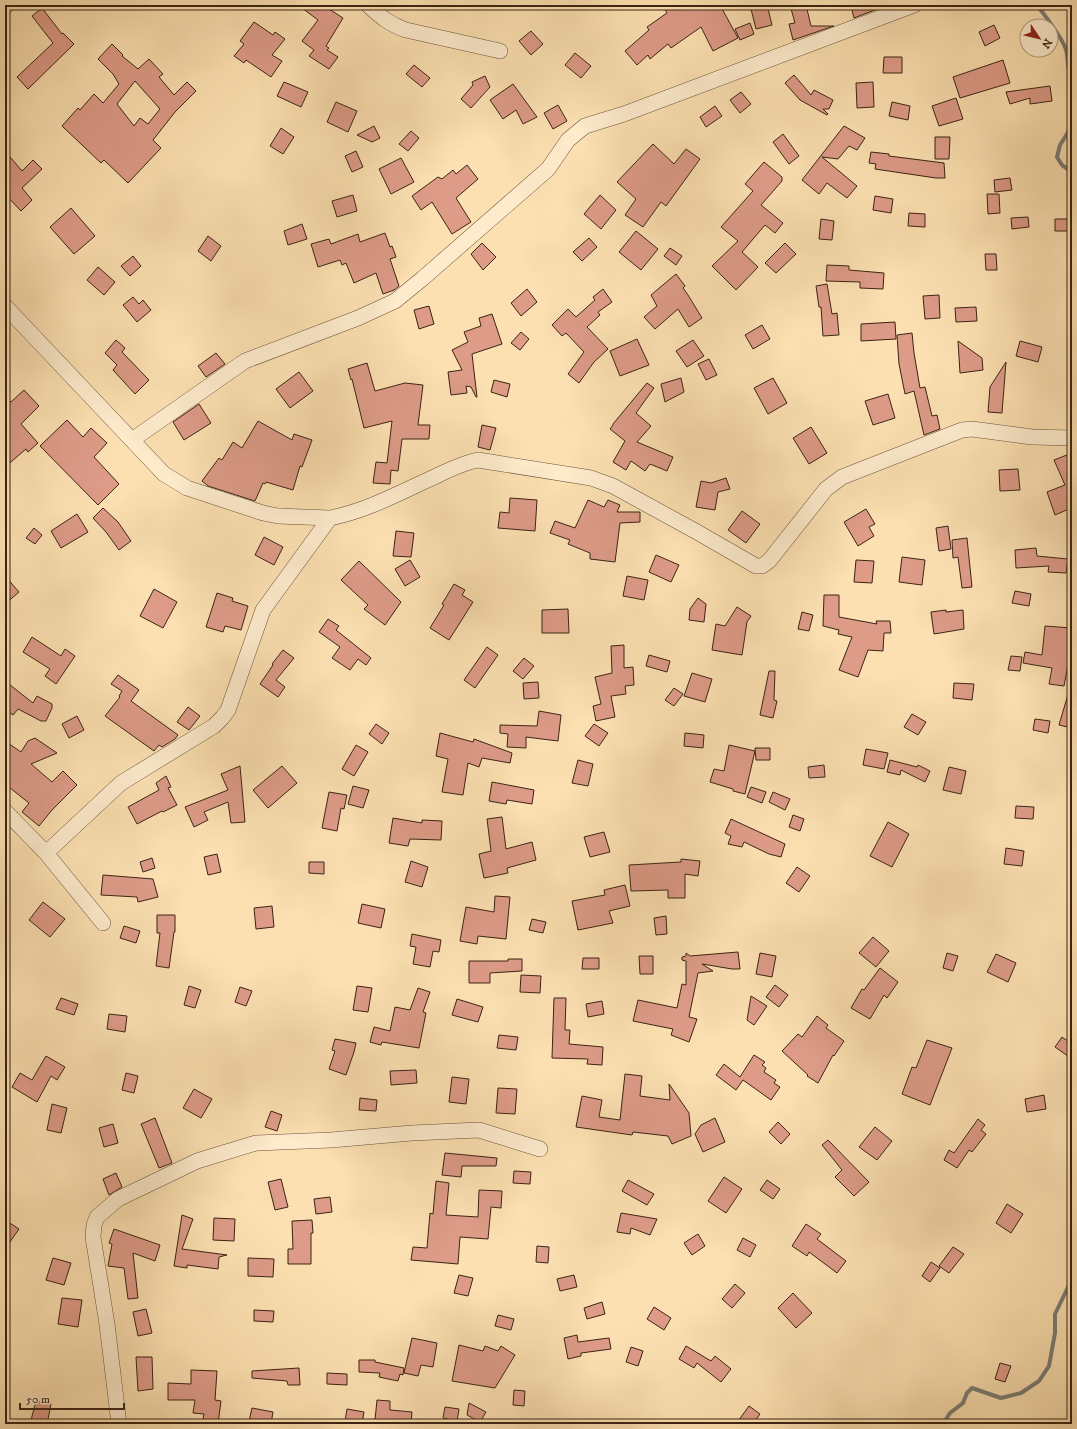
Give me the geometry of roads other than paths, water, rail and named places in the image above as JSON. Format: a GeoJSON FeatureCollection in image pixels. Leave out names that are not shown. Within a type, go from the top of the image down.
{"type":"FeatureCollection","features":[{"type":"Feature","properties":{"kind":"street"},"geometry":{"type":"LineString","coordinates":[[368,5],[381,18],[394,26],[500,51]]}},
{"type":"Feature","properties":{"kind":"street"},"geometry":{"type":"LineString","coordinates":[[132,440],[245,362],[358,318],[395,301],[548,169],[568,140],[585,126],[624,114],[914,5]]}},
{"type":"Feature","properties":{"kind":"street"},"geometry":{"type":"LineString","coordinates":[[5,306],[164,474],[187,488],[271,515],[330,518],[370,507],[461,465],[478,460],[591,478],[613,486],[697,532],[747,562],[756,566],[762,566],[769,561],[826,489],[842,477],[962,430],[972,429],[1032,437],[1072,438]]}},
{"type":"Feature","properties":{"kind":"street"},"geometry":{"type":"LineString","coordinates":[[46,853],[121,783],[214,726],[222,718],[228,710],[263,610],[330,518]]}},
{"type":"Feature","properties":{"kind":"street"},"geometry":{"type":"LineString","coordinates":[[5,811],[46,853],[103,923]]}},
{"type":"Feature","properties":{"kind":"street"},"geometry":{"type":"LineString","coordinates":[[119,1424],[107,1324],[93,1237],[94,1225],[97,1217],[118,1199],[197,1161],[256,1143],[331,1140],[412,1133],[479,1130],[540,1149]]}},
{"type":"Feature","properties":{"kind":"waterway"},"geometry":{"type":"LineString","coordinates":[[1037,5],[1064,45],[1067,54],[1068,68],[1072,77]]}},
{"type":"Feature","properties":{"kind":"waterway"},"geometry":{"type":"LineString","coordinates":[[1072,126],[1060,145],[1057,157],[1062,165],[1072,172]]}},
{"type":"Feature","properties":{"kind":"waterway"},"geometry":{"type":"LineString","coordinates":[[943,1424],[950,1413],[963,1403],[967,1393],[972,1388],[1001,1398],[1021,1393],[1039,1381],[1049,1366],[1055,1333],[1055,1314],[1072,1279]]}}]}
